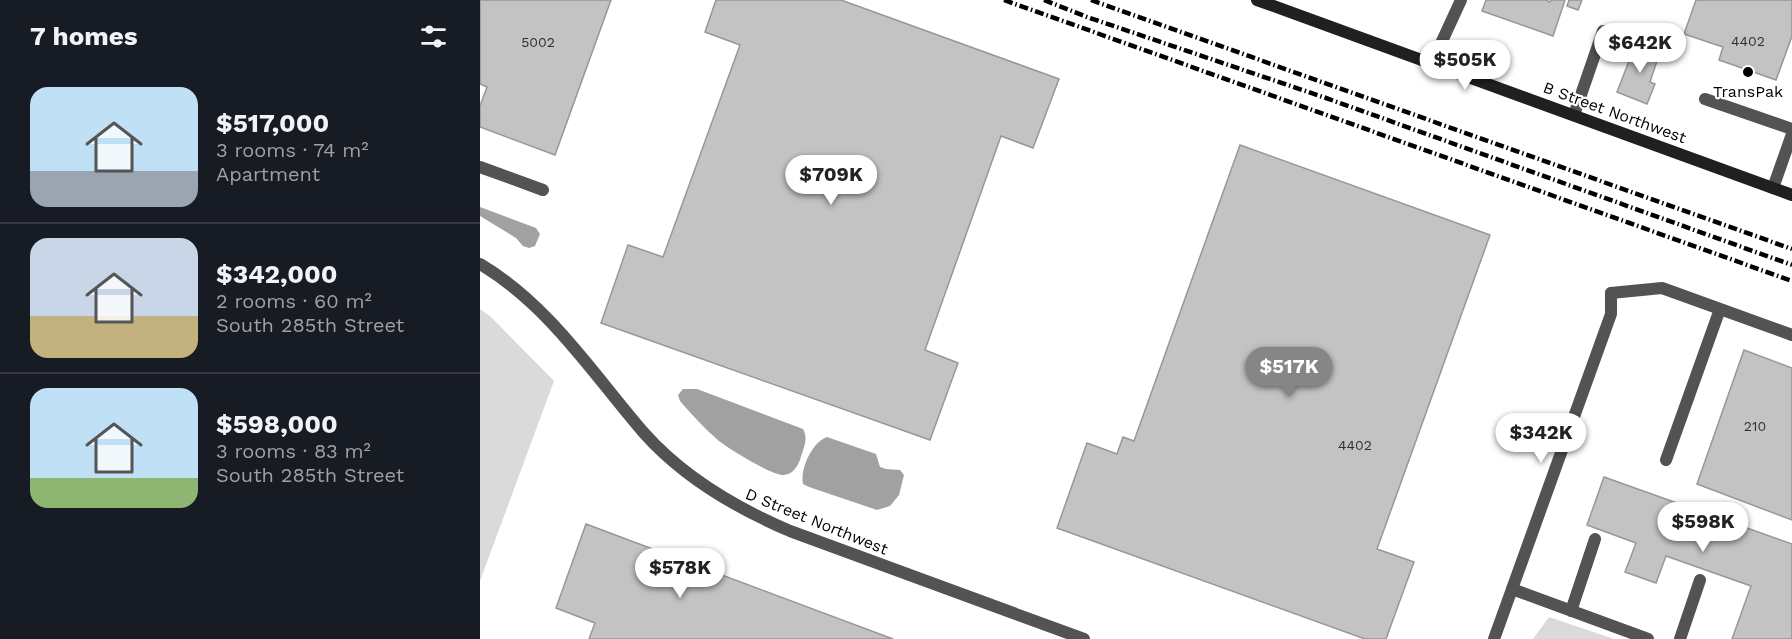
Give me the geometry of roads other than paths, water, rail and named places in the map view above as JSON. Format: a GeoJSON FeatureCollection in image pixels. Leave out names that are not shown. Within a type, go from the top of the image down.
{"type":"FeatureCollection","features":[{"type":"Feature","properties":{"kind":"street","name":"B Street Northwest"},"geometry":{"type":"LineString","coordinates":[[1257,0],[1792,195]]}},
{"type":"Feature","properties":{"kind":"street"},"geometry":{"type":"LineString","coordinates":[[1432,63],[1461,0]]}},
{"type":"Feature","properties":{"kind":"street"},"geometry":{"type":"LineString","coordinates":[[1574,115],[1603,31]]}},
{"type":"Feature","properties":{"kind":"street"},"geometry":{"type":"LineString","coordinates":[[1705,99],[1792,129]]}},
{"type":"Feature","properties":{"kind":"street"},"geometry":{"type":"LineString","coordinates":[[1773,188],[1792,134]]}},
{"type":"Feature","properties":{"kind":"street"},"geometry":{"type":"LineString","coordinates":[[480,167],[543,190]]}},
{"type":"Feature","properties":{"kind":"street","name":"D Street Northwest"},"geometry":{"type":"LineString","coordinates":[[480,264],[513,286],[536,307],[645,434],[687,474],[708,489],[761,519],[790,531],[1084,639]]}},
{"type":"Feature","properties":{"kind":"street"},"geometry":{"type":"LineString","coordinates":[[1494,639],[1611,314],[1611,293],[1662,288],[1792,335]]}},
{"type":"Feature","properties":{"kind":"street"},"geometry":{"type":"LineString","coordinates":[[1666,460],[1720,309]]}},
{"type":"Feature","properties":{"kind":"street"},"geometry":{"type":"LineString","coordinates":[[1571,611],[1595,539]]}},
{"type":"Feature","properties":{"kind":"street"},"geometry":{"type":"LineString","coordinates":[[1680,639],[1700,580]]}},
{"type":"Feature","properties":{"kind":"street"},"geometry":{"type":"LineString","coordinates":[[1512,589],[1648,639]]}},
{"type":"Feature","properties":{"kind":"railway"},"geometry":{"type":"LineString","coordinates":[[1004,0],[1792,281]]}},
{"type":"Feature","properties":{"kind":"railway"},"geometry":{"type":"LineString","coordinates":[[1044,0],[1792,265]]}},
{"type":"Feature","properties":{"kind":"railway"},"geometry":{"type":"LineString","coordinates":[[1091,0],[1792,249]]}},
{"type":"Feature","properties":{"kind":"place","name":"TransPak"},"geometry":{"type":"Point","coordinates":[1748,72]}}]}
